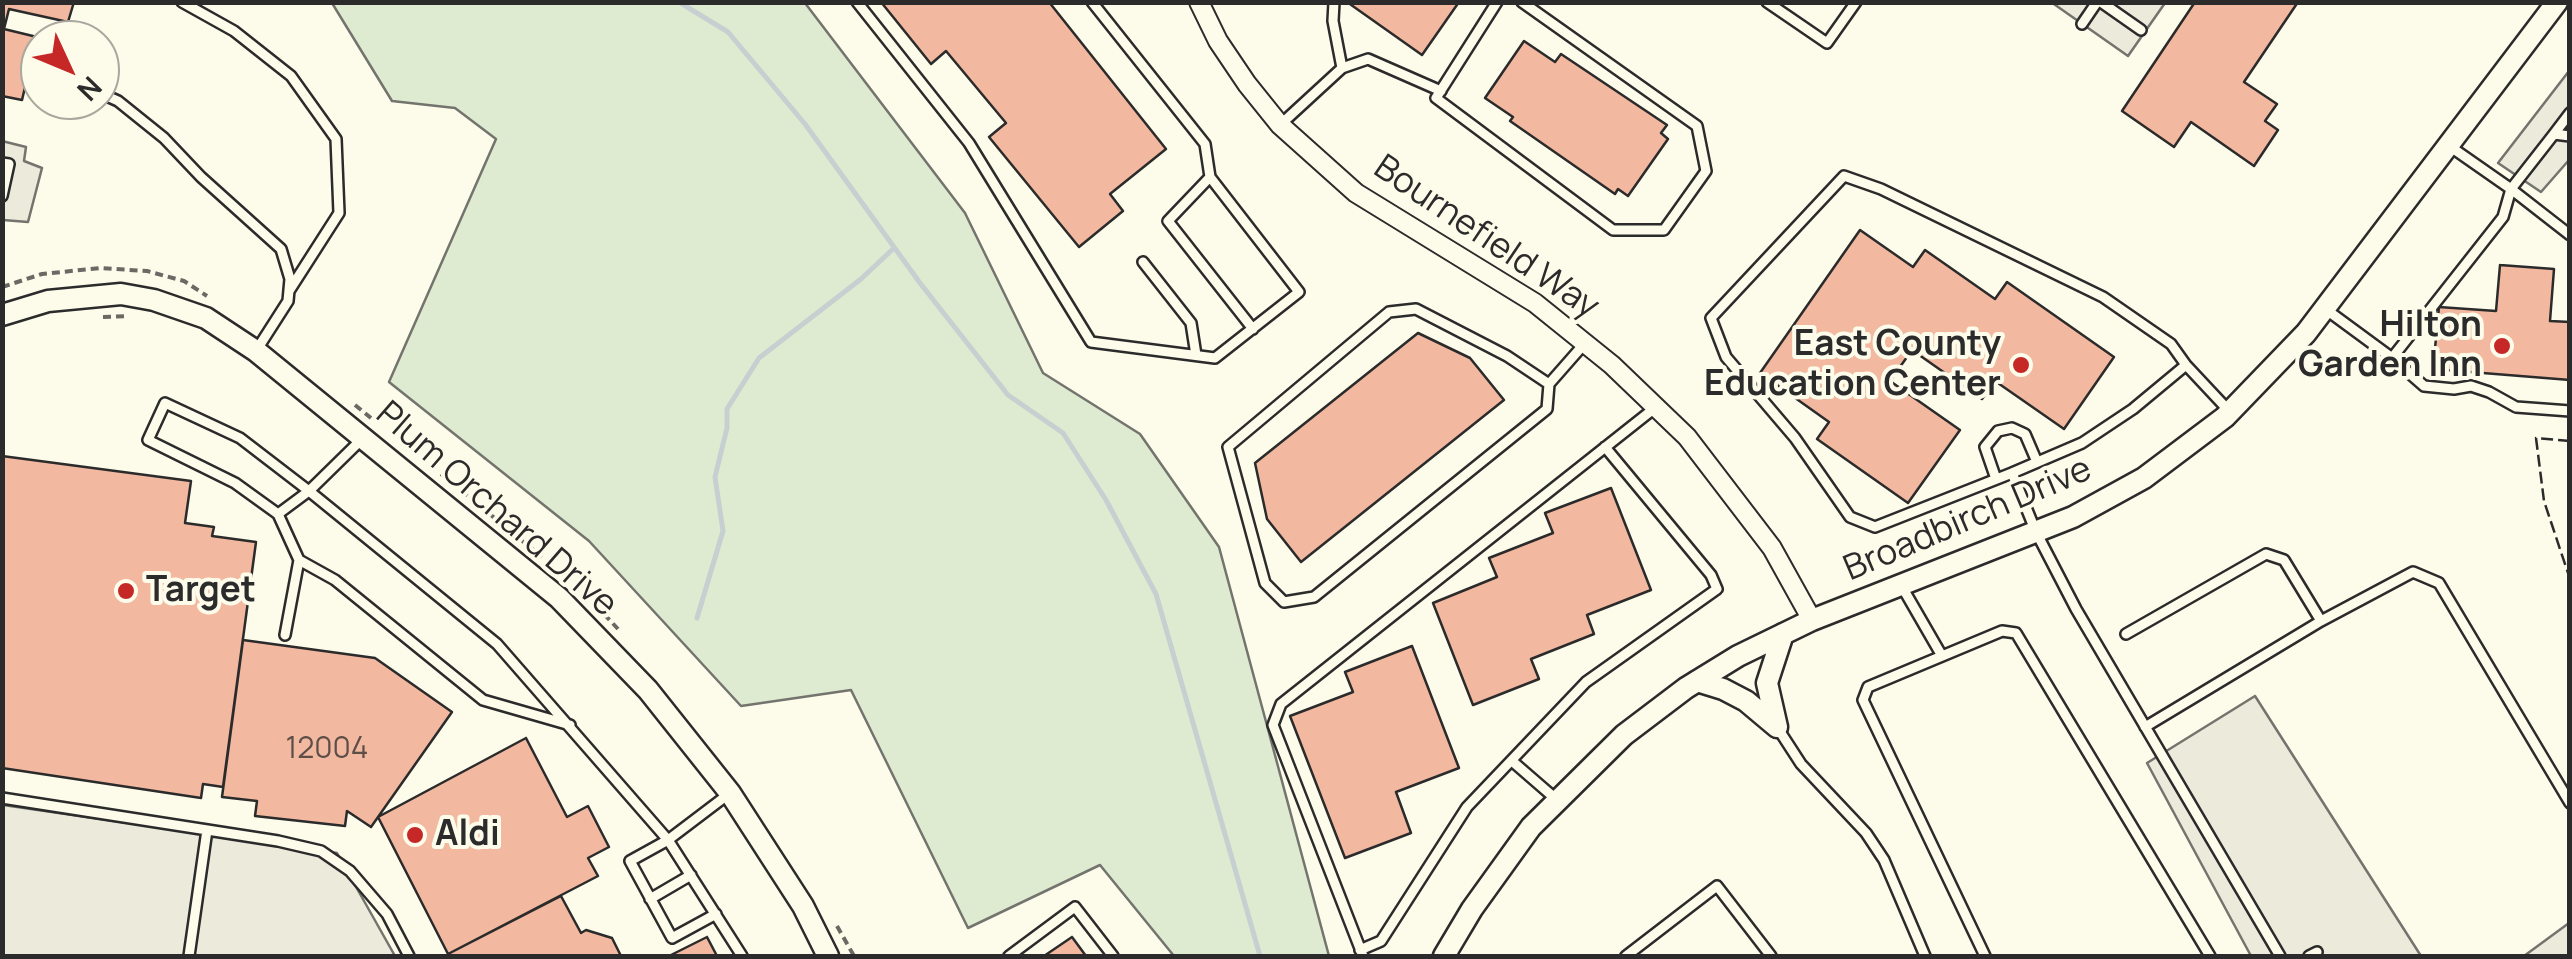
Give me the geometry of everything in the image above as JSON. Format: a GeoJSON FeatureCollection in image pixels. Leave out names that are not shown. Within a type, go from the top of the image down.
{"type":"FeatureCollection","features":[{"type":"Feature","properties":{"kind":"street","name":"Bournefield Way"},"geometry":{"type":"LineString","coordinates":[[1199,2],[1237,70],[1280,124],[1356,192],[1535,303],[1687,438],[1772,548],[1812,620]]}},
{"type":"Feature","properties":{"kind":"street","name":"Broadbirch Drive"},"geometry":{"type":"LineString","coordinates":[[1444,956],[1506,860],[1557,800],[1624,734],[1697,681],[1812,620],[2073,517],[2144,478],[2230,412],[2306,333],[2556,2]]}},
{"type":"Feature","properties":{"kind":"street","name":"Plum Orchard Drive"},"geometry":{"type":"LineString","coordinates":[[2,315],[48,301],[121,294],[154,300],[206,318],[256,351],[559,598],[648,690],[730,793],[803,906],[828,956]]}},
{"type":"Feature","properties":{"kind":"street"},"geometry":{"type":"LineString","coordinates":[[1777,727],[1767,683],[1783,634]]}},
{"type":"Feature","properties":{"kind":"street"},"geometry":{"type":"LineString","coordinates":[[1697,681],[1746,701],[1777,727]]}},
{"type":"Feature","properties":{"kind":"lane"},"geometry":{"type":"LineString","coordinates":[[182,2],[234,32],[290,76],[336,139],[339,213],[289,292]]}},
{"type":"Feature","properties":{"kind":"lane"},"geometry":{"type":"LineString","coordinates":[[857,2],[969,143],[1090,342],[1215,358],[1300,292],[1210,178],[1205,144],[1092,2]]}},
{"type":"Feature","properties":{"kind":"lane"},"geometry":{"type":"LineString","coordinates":[[1334,2],[1332,21],[1342,68]]}},
{"type":"Feature","properties":{"kind":"lane"},"geometry":{"type":"LineString","coordinates":[[1498,2],[1436,98],[1613,230],[1664,230],[1706,171],[1697,126],[1522,2]]}},
{"type":"Feature","properties":{"kind":"lane"},"geometry":{"type":"LineString","coordinates":[[1767,2],[1827,43],[1856,2]]}},
{"type":"Feature","properties":{"kind":"lane"},"geometry":{"type":"LineString","coordinates":[[2082,24],[2099,2],[2141,30]]}},
{"type":"Feature","properties":{"kind":"lane"},"geometry":{"type":"LineString","coordinates":[[1280,124],[1342,68],[1368,59],[1441,92]]}},
{"type":"Feature","properties":{"kind":"lane"},"geometry":{"type":"LineString","coordinates":[[120,103],[164,138],[280,249],[290,279],[288,301],[256,351]]}},
{"type":"Feature","properties":{"kind":"lane"},"geometry":{"type":"LineString","coordinates":[[2392,358],[2503,217],[2511,189],[2570,114]]}},
{"type":"Feature","properties":{"kind":"lane"},"geometry":{"type":"LineString","coordinates":[[2554,134],[2570,136]]}},
{"type":"Feature","properties":{"kind":"lane"},"geometry":{"type":"LineString","coordinates":[[2448,145],[2570,235]]}},
{"type":"Feature","properties":{"kind":"lane"},"geometry":{"type":"LineString","coordinates":[[2,162],[10,164],[2,196]]}},
{"type":"Feature","properties":{"kind":"lane"},"geometry":{"type":"LineString","coordinates":[[2186,365],[2133,409],[2082,443],[1875,527],[1850,517],[1796,438],[1726,357],[1710,318],[1844,176],[1881,189],[2102,297],[2171,344],[2230,412]]}},
{"type":"Feature","properties":{"kind":"lane"},"geometry":{"type":"LineString","coordinates":[[1210,178],[1168,221],[1252,329]]}},
{"type":"Feature","properties":{"kind":"lane"},"geometry":{"type":"LineString","coordinates":[[1142,262],[1191,323],[1196,355]]}},
{"type":"Feature","properties":{"kind":"lane"},"geometry":{"type":"LineString","coordinates":[[2324,308],[2424,386],[2471,386],[2516,408],[2570,412]]}},
{"type":"Feature","properties":{"kind":"lane"},"geometry":{"type":"LineString","coordinates":[[1548,384],[1506,356],[1416,309],[1390,312],[1228,447],[1265,584],[1284,602],[1314,597],[1547,409],[1548,384],[1584,343]]}},
{"type":"Feature","properties":{"kind":"lane"},"geometry":{"type":"LineString","coordinates":[[286,636],[299,560],[278,514],[236,483],[148,440],[165,403],[240,438],[497,644],[668,840],[742,956]]}},
{"type":"Feature","properties":{"kind":"lane"},"geometry":{"type":"LineString","coordinates":[[1605,447],[1711,575],[1717,589],[1586,682],[1467,807],[1381,941],[1361,953],[1273,725],[1280,704],[1605,447],[1656,407]]}},
{"type":"Feature","properties":{"kind":"lane"},"geometry":{"type":"LineString","coordinates":[[1996,480],[1985,448],[1998,431],[2012,428],[2025,434],[2038,462]]}},
{"type":"Feature","properties":{"kind":"lane"},"geometry":{"type":"LineString","coordinates":[[278,514],[309,491],[363,438]]}},
{"type":"Feature","properties":{"kind":"lane"},"geometry":{"type":"LineString","coordinates":[[2012,473],[2036,532],[2280,956]]}},
{"type":"Feature","properties":{"kind":"lane"},"geometry":{"type":"LineString","coordinates":[[2126,634],[2266,554],[2284,560],[2321,621]]}},
{"type":"Feature","properties":{"kind":"lane"},"geometry":{"type":"LineString","coordinates":[[299,560],[335,580],[484,700],[571,726]]}},
{"type":"Feature","properties":{"kind":"lane"},"geometry":{"type":"LineString","coordinates":[[2145,726],[2321,621],[2414,572],[2438,583],[2570,803]]}},
{"type":"Feature","properties":{"kind":"lane"},"geometry":{"type":"LineString","coordinates":[[1901,585],[1942,656]]}},
{"type":"Feature","properties":{"kind":"lane"},"geometry":{"type":"LineString","coordinates":[[1985,956],[1863,700],[1868,688],[2002,631],[2016,633],[2210,956]]}},
{"type":"Feature","properties":{"kind":"lane"},"geometry":{"type":"LineString","coordinates":[[1777,727],[1818,785],[1866,833],[1884,860],[1925,956]]}},
{"type":"Feature","properties":{"kind":"lane"},"geometry":{"type":"LineString","coordinates":[[1512,760],[1557,800]]}},
{"type":"Feature","properties":{"kind":"lane"},"geometry":{"type":"LineString","coordinates":[[716,914],[672,938],[630,861],[668,840],[730,793]]}},
{"type":"Feature","properties":{"kind":"lane"},"geometry":{"type":"LineString","coordinates":[[2,798],[321,850],[350,871],[387,914],[409,956]]}},
{"type":"Feature","properties":{"kind":"lane"},"geometry":{"type":"LineString","coordinates":[[190,956],[208,830]]}},
{"type":"Feature","properties":{"kind":"lane"},"geometry":{"type":"LineString","coordinates":[[650,899],[691,875]]}},
{"type":"Feature","properties":{"kind":"lane"},"geometry":{"type":"LineString","coordinates":[[1626,956],[1717,886],[1771,956]]}},
{"type":"Feature","properties":{"kind":"lane"},"geometry":{"type":"LineString","coordinates":[[1010,956],[1074,908],[1113,956]]}},
{"type":"Feature","properties":{"kind":"path"},"geometry":{"type":"LineString","coordinates":[[90,318],[144,318]]}},
{"type":"Feature","properties":{"kind":"green space"},"geometry":{"type":"Polygon","coordinates":[[[332,3],[805,3],[965,213],[1043,373],[1140,434],[1219,547],[1329,956],[1174,956],[1100,865],[968,928],[851,690],[741,706],[589,541],[389,382],[496,139],[455,108],[392,101],[332,3]]]}},
{"type":"Feature","properties":{"kind":"shaded area"},"geometry":{"type":"Polygon","coordinates":[[[2051,2],[2165,3],[2128,56],[2051,2]]]}},
{"type":"Feature","properties":{"kind":"shaded area"},"geometry":{"type":"Polygon","coordinates":[[[2569,71],[2569,160],[2541,192],[2498,163],[2569,71]]]}},
{"type":"Feature","properties":{"kind":"shaded area"},"geometry":{"type":"Polygon","coordinates":[[[2,141],[26,147],[24,161],[42,168],[28,222],[3,220],[2,141]]]}},
{"type":"Feature","properties":{"kind":"shaded area"},"geometry":{"type":"Polygon","coordinates":[[[2255,696],[2421,956],[2251,956],[2147,763],[2255,696]]]}},
{"type":"Feature","properties":{"kind":"shaded area"},"geometry":{"type":"Polygon","coordinates":[[[3,805],[337,853],[395,956],[3,956],[3,805]]]}},
{"type":"Feature","properties":{"kind":"shaded area"},"geometry":{"type":"Polygon","coordinates":[[[2569,923],[2569,956],[2524,956],[2569,923]]]}},
{"type":"Feature","properties":{"kind":"building"},"geometry":{"type":"Polygon","coordinates":[[[2,2],[74,2],[69,20],[9,9],[4,29],[20,33],[20,100],[2,96],[2,2]]]}},
{"type":"Feature","properties":{"kind":"building"},"geometry":{"type":"Polygon","coordinates":[[[881,2],[1049,2],[1166,149],[1110,194],[1123,211],[1079,247],[989,137],[1006,123],[946,51],[931,64],[881,2]]]}},
{"type":"Feature","properties":{"kind":"building"},"geometry":{"type":"Polygon","coordinates":[[[1347,2],[1459,2],[1422,55],[1347,2]]]}},
{"type":"Feature","properties":{"kind":"building"},"geometry":{"type":"Polygon","coordinates":[[[2195,2],[2298,2],[2244,82],[2277,104],[2265,121],[2278,130],[2254,166],[2191,122],[2174,147],[2122,111],[2195,2]]]}},
{"type":"Feature","properties":{"kind":"building"},"geometry":{"type":"Polygon","coordinates":[[[1524,41],[1555,62],[1561,54],[1667,125],[1661,133],[1668,139],[1628,196],[1618,189],[1615,194],[1510,121],[1513,117],[1485,98],[1524,41]]]}},
{"type":"Feature","properties":{"kind":"building","name":"East County Education Center"},"geometry":{"type":"Polygon","coordinates":[[[1860,230],[1913,267],[1925,250],[1995,299],[2007,282],[2114,357],[2064,429],[1995,381],[1982,399],[1912,350],[1890,381],[1960,430],[1908,503],[1817,439],[1829,422],[1760,373],[1860,230]]]}},
{"type":"Feature","properties":{"kind":"building","name":"Hilton Garden Inn"},"geometry":{"type":"Polygon","coordinates":[[[2500,265],[2554,269],[2550,321],[2570,322],[2570,380],[2433,369],[2439,307],[2496,311],[2500,265]]]}},
{"type":"Feature","properties":{"kind":"building"},"geometry":{"type":"Polygon","coordinates":[[[1418,333],[1470,358],[1504,400],[1301,562],[1267,519],[1255,463],[1418,333]]]}},
{"type":"Feature","properties":{"kind":"building","name":"Target"},"geometry":{"type":"Polygon","coordinates":[[[2,456],[191,481],[185,523],[214,527],[212,536],[256,542],[223,787],[203,784],[201,798],[2,768],[2,456]]]}},
{"type":"Feature","properties":{"kind":"building"},"geometry":{"type":"Polygon","coordinates":[[[1611,488],[1651,590],[1587,615],[1594,634],[1531,659],[1539,679],[1473,705],[1433,603],[1497,577],[1489,558],[1553,533],[1545,513],[1611,488]]]}},
{"type":"Feature","properties":{"kind":"building"},"geometry":{"type":"Polygon","coordinates":[[[243,640],[375,658],[452,712],[371,827],[347,811],[345,826],[255,816],[257,801],[222,797],[243,640]]]}},
{"type":"Feature","properties":{"kind":"building"},"geometry":{"type":"Polygon","coordinates":[[[1412,646],[1459,768],[1396,792],[1411,833],[1345,858],[1290,716],[1353,692],[1345,672],[1412,646]]]}},
{"type":"Feature","properties":{"kind":"building"},"geometry":{"type":"Polygon","coordinates":[[[526,738],[567,817],[588,806],[609,847],[588,858],[598,876],[448,954],[378,817],[526,738]]]}},
{"type":"Feature","properties":{"kind":"building"},"geometry":{"type":"Polygon","coordinates":[[[561,896],[581,933],[586,930],[612,938],[621,956],[448,954],[561,896]]]}},
{"type":"Feature","properties":{"kind":"building"},"geometry":{"type":"Polygon","coordinates":[[[707,937],[717,956],[669,956],[707,937]]]}},
{"type":"Feature","properties":{"kind":"building"},"geometry":{"type":"Polygon","coordinates":[[[1072,937],[1086,956],[1044,956],[1072,937]]]}},
{"type":"Feature","properties":{"kind":"waterway"},"geometry":{"type":"LineString","coordinates":[[679,2],[728,32],[805,124],[920,283],[1008,395],[1063,433],[1106,500],[1156,594],[1260,956]]}},
{"type":"Feature","properties":{"kind":"waterway"},"geometry":{"type":"LineString","coordinates":[[697,618],[723,531],[715,477],[727,428],[727,409],[759,358],[861,279],[894,248]]}},
{"type":"Feature","properties":{"kind":"fence"},"geometry":{"type":"LineString","coordinates":[[2570,441],[2536,438],[2544,501],[2570,579]]}},
{"type":"Feature","properties":{"kind":"place","name":"Hilton Garden Inn"},"geometry":{"type":"Point","coordinates":[2502,346]}},
{"type":"Feature","properties":{"kind":"place","name":"East County Education Center"},"geometry":{"type":"Point","coordinates":[2021,365]}},
{"type":"Feature","properties":{"kind":"place","name":"Target"},"geometry":{"type":"Point","coordinates":[126,591]}},
{"type":"Feature","properties":{"kind":"place","name":"Aldi"},"geometry":{"type":"Point","coordinates":[415,835]}}]}
